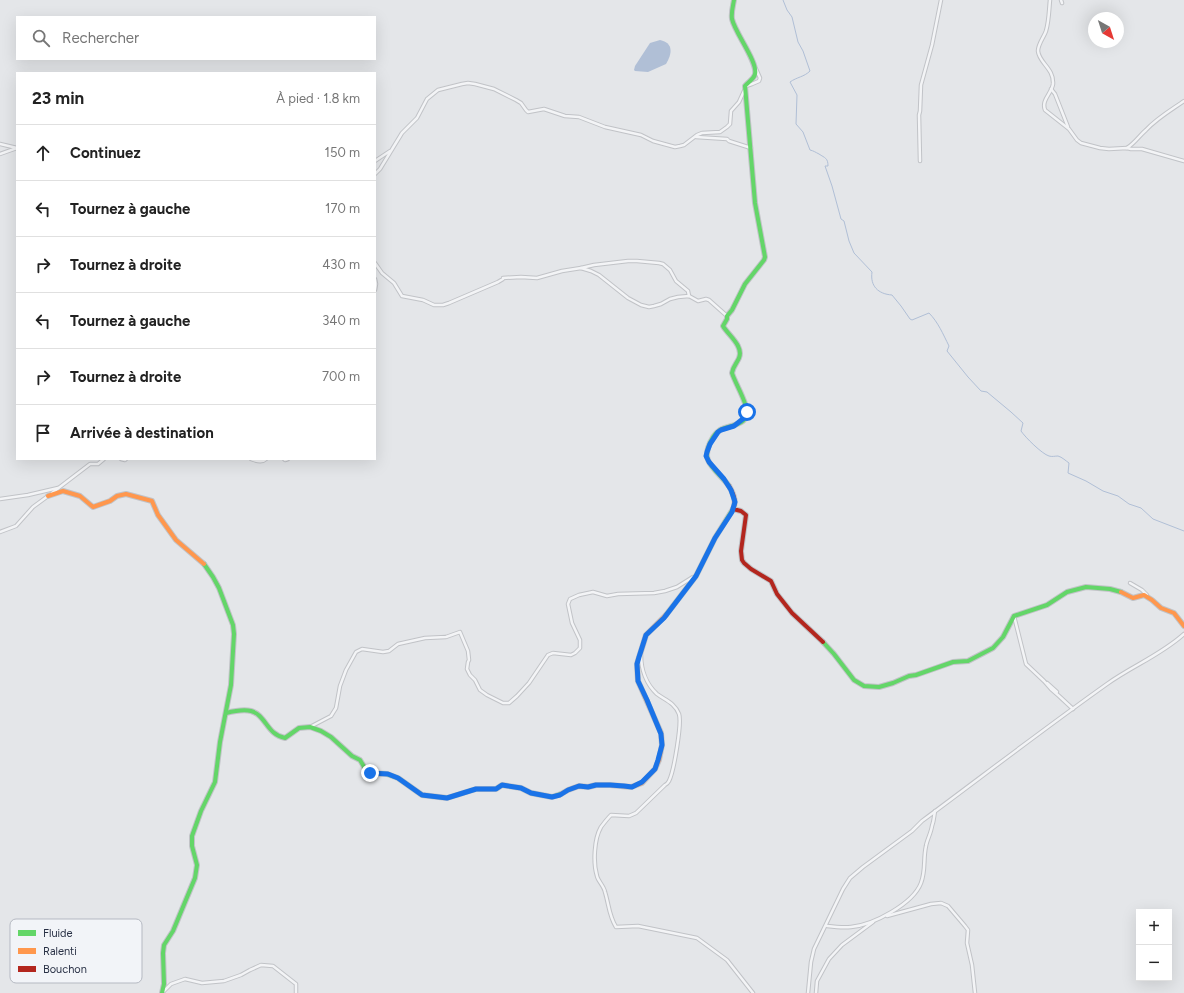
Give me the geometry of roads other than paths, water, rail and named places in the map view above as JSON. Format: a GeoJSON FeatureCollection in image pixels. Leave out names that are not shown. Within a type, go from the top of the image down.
{"type":"FeatureCollection","features":[{"type":"Feature","properties":{"kind":"street"},"geometry":{"type":"LineString","coordinates":[[376,160],[390,152],[406,129],[417,118],[427,98],[438,90],[468,83],[482,85],[506,95],[521,103],[528,112],[544,109],[565,116],[579,117],[606,127],[641,135],[653,141],[668,145],[680,146],[702,133],[720,132],[728,126],[731,111],[739,102],[745,86],[755,74],[750,56],[734,26],[732,6],[734,0]]}},
{"type":"Feature","properties":{"kind":"street"},"geometry":{"type":"LineString","coordinates":[[920,161],[919,115],[921,85],[932,45],[941,0]]}},
{"type":"Feature","properties":{"kind":"street"},"geometry":{"type":"LineString","coordinates":[[1050,0],[1048,24],[1038,50],[1040,57],[1052,74],[1053,79],[1044,108],[1069,129]]}},
{"type":"Feature","properties":{"kind":"street"},"geometry":{"type":"LineString","coordinates":[[745,86],[759,81],[759,75],[754,67]]}},
{"type":"Feature","properties":{"kind":"street"},"geometry":{"type":"LineString","coordinates":[[310,727],[331,736],[352,756],[360,760],[366,770],[370,773],[388,774],[398,778],[422,795],[447,798],[476,789],[496,789],[502,785],[521,788],[531,793],[552,797],[579,786],[588,787],[596,785],[610,785],[632,787],[642,782],[655,769],[662,745],[661,734],[638,681],[637,664],[646,635],[664,618],[696,576],[715,538],[733,509],[735,502],[729,486],[709,462],[706,456],[710,444],[718,432],[734,426],[744,418],[747,412],[732,375],[734,365],[740,355],[736,344],[723,327],[727,316],[732,310],[739,295],[765,257],[755,203],[745,86]]}},
{"type":"Feature","properties":{"kind":"street"},"geometry":{"type":"LineString","coordinates":[[1051,89],[1055,94],[1069,129],[1077,140],[1087,145],[1109,149],[1142,149],[1184,161]]}},
{"type":"Feature","properties":{"kind":"street"},"geometry":{"type":"LineString","coordinates":[[1127,148],[1158,119],[1184,101]]}},
{"type":"Feature","properties":{"kind":"street"},"geometry":{"type":"LineString","coordinates":[[696,137],[727,139],[751,148]]}},
{"type":"Feature","properties":{"kind":"street"},"geometry":{"type":"LineString","coordinates":[[0,144],[16,148]]}},
{"type":"Feature","properties":{"kind":"street"},"geometry":{"type":"LineString","coordinates":[[376,173],[394,146]]}},
{"type":"Feature","properties":{"kind":"street"},"geometry":{"type":"LineString","coordinates":[[0,154],[16,148]]}},
{"type":"Feature","properties":{"kind":"street"},"geometry":{"type":"LineString","coordinates":[[376,264],[385,276],[394,283],[402,296],[424,300],[437,306],[470,295],[500,281],[503,278],[537,278],[562,271],[594,265],[628,261],[663,264],[670,270],[676,280],[688,291],[689,296]]}},
{"type":"Feature","properties":{"kind":"street"},"geometry":{"type":"LineString","coordinates":[[582,268],[599,276],[628,298],[641,305],[649,307],[661,304],[678,296],[689,296],[698,301],[706,299],[709,300],[727,316]]}},
{"type":"Feature","properties":{"kind":"street"},"geometry":{"type":"LineString","coordinates":[[0,532],[16,526],[33,507],[61,488],[90,464],[98,464],[103,460]]}},
{"type":"Feature","properties":{"kind":"street"},"geometry":{"type":"LineString","coordinates":[[0,499],[61,488]]}},
{"type":"Feature","properties":{"kind":"street"},"geometry":{"type":"LineString","coordinates":[[48,496],[63,491],[80,496],[93,507],[110,501],[116,496],[126,494],[152,501],[158,514],[176,540],[203,563],[219,588],[233,625],[234,634],[231,686],[220,742],[216,782],[201,811],[192,836],[192,846],[197,865],[195,878],[173,931],[164,945],[164,984],[162,993]]}},
{"type":"Feature","properties":{"kind":"street"},"geometry":{"type":"LineString","coordinates":[[733,509],[746,515],[741,542],[741,557],[743,563],[757,574],[772,582],[777,593],[787,607],[835,654],[854,681],[859,684],[877,688],[889,685],[912,674],[916,675],[953,662],[968,661],[998,644],[1008,629],[1014,616],[1047,605],[1067,592],[1086,587],[1110,589],[1122,592],[1133,598],[1142,595],[1148,597]]}},
{"type":"Feature","properties":{"kind":"street"},"geometry":{"type":"LineString","coordinates":[[226,713],[241,710],[258,714],[275,734],[285,738],[299,728],[310,727],[331,716],[336,708],[340,686],[346,670],[356,652],[362,649],[384,652],[398,644],[425,638],[446,637],[460,632],[468,651],[469,660],[467,669],[470,675],[476,680],[480,690],[503,703],[509,703],[529,683],[548,655],[553,653],[571,655],[580,648],[580,640],[572,623],[568,604],[570,599],[579,595],[593,592],[607,596],[618,594],[665,592],[696,576]]}},
{"type":"Feature","properties":{"kind":"street"},"geometry":{"type":"LineString","coordinates":[[1130,582],[1145,592],[1148,597],[1161,608],[1174,613],[1184,626]]}},
{"type":"Feature","properties":{"kind":"street"},"geometry":{"type":"LineString","coordinates":[[1014,616],[1027,666],[1073,709]]}},
{"type":"Feature","properties":{"kind":"street"},"geometry":{"type":"LineString","coordinates":[[808,993],[811,962],[814,949],[850,878],[994,766],[1109,682],[1157,654],[1184,634]]}},
{"type":"Feature","properties":{"kind":"street"},"geometry":{"type":"LineString","coordinates":[[641,653],[641,664],[647,682],[656,693],[673,705],[679,715],[675,758],[669,782],[636,813],[629,816],[611,815],[601,827],[598,835],[594,859],[597,876],[603,885],[609,911],[616,927],[638,926],[697,938],[726,960],[753,993]]}},
{"type":"Feature","properties":{"kind":"street"},"geometry":{"type":"LineString","coordinates":[[884,917],[917,891],[924,872],[926,847],[936,811]]}},
{"type":"Feature","properties":{"kind":"street"},"geometry":{"type":"LineString","coordinates":[[827,926],[839,928],[852,927],[931,904],[941,903],[948,906],[968,930],[967,943],[972,965],[975,993]]}},
{"type":"Feature","properties":{"kind":"street"},"geometry":{"type":"LineString","coordinates":[[816,993],[817,981],[829,959],[842,945],[876,920]]}},
{"type":"Feature","properties":{"kind":"street"},"geometry":{"type":"LineString","coordinates":[[162,993],[171,984],[185,979],[202,983],[224,981],[241,975],[261,965],[273,966],[291,980],[296,984],[296,993]]}},
{"type":"Feature","properties":{"kind":"water"},"geometry":{"type":"Polygon","coordinates":[[[660,40],[665,41],[670,46],[670,56],[666,64],[648,72],[635,71],[635,66],[650,43],[660,40]]]}},
{"type":"Feature","properties":{"kind":"waterway"},"geometry":{"type":"LineString","coordinates":[[783,0],[792,17],[798,42],[810,71],[790,82],[797,95],[796,124],[803,132],[810,150],[827,160],[828,166],[825,166],[841,219],[844,221],[849,241],[854,253],[872,272],[872,281],[876,288],[883,293],[892,295],[912,320],[929,313],[938,324],[949,346],[947,351],[968,377],[981,391],[987,392],[1023,423],[1021,431],[1038,449],[1046,455],[1058,456],[1069,463],[1068,473],[1103,491],[1118,496],[1129,504],[1141,508],[1153,519],[1184,531]]}}]}
